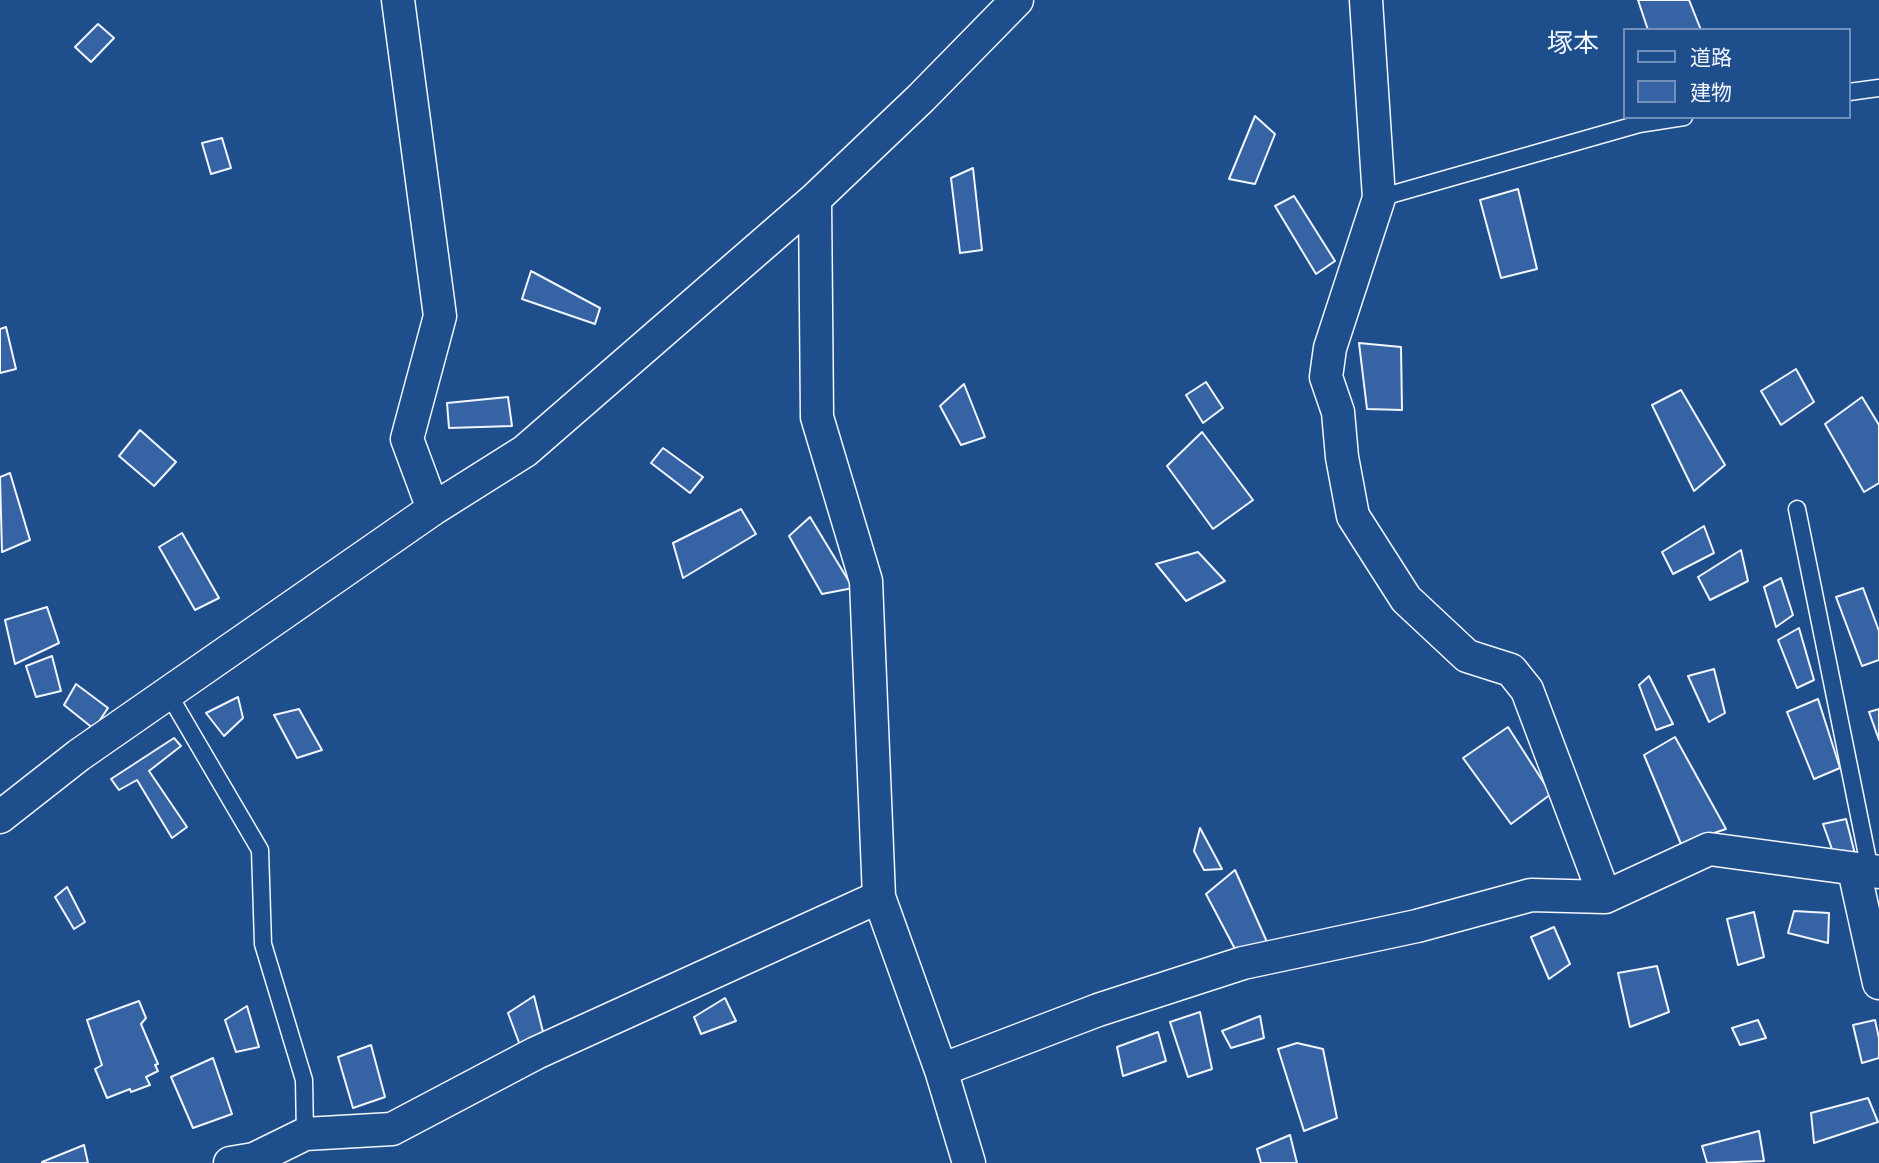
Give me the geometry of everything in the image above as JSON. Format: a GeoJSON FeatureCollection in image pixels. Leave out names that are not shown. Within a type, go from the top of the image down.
{"type":"FeatureCollection","features":[{"type":"Feature","properties":{"kind":"street"},"geometry":{"type":"LineString","coordinates":[[398,0],[440,316],[407,439],[433,509]]}},
{"type":"Feature","properties":{"kind":"street"},"geometry":{"type":"LineString","coordinates":[[0,817],[79,755],[168,693],[433,509],[525,452],[815,199],[921,98],[1017,0]]}},
{"type":"Feature","properties":{"kind":"street"},"geometry":{"type":"LineString","coordinates":[[1371,2],[1379,198],[1330,348],[1326,377],[1338,412],[1342,457],[1353,516],[1406,599],[1467,656],[1511,670],[1527,690],[1605,897]]}},
{"type":"Feature","properties":{"kind":"street"},"geometry":{"type":"LineString","coordinates":[[815,199],[817,417],[866,581],[879,897],[941,1070],[969,1163]]}},
{"type":"Feature","properties":{"kind":"street"},"geometry":{"type":"LineString","coordinates":[[941,1070],[1098,1010],[1242,963],[1417,926],[1531,895],[1605,897],[1709,849],[1868,871],[1879,983]]}},
{"type":"Feature","properties":{"kind":"street"},"geometry":{"type":"LineString","coordinates":[[230,1163],[254,1159],[305,1134],[392,1129],[536,1054],[879,897]]}},
{"type":"Feature","properties":{"kind":"lane"},"geometry":{"type":"LineString","coordinates":[[1851,92],[1879,88]]}},
{"type":"Feature","properties":{"kind":"lane"},"geometry":{"type":"LineString","coordinates":[[1379,198],[1639,124],[1671,119]]}},
{"type":"Feature","properties":{"kind":"lane"},"geometry":{"type":"LineString","coordinates":[[1797,509],[1868,871]]}},
{"type":"Feature","properties":{"kind":"lane"},"geometry":{"type":"LineString","coordinates":[[168,693],[260,850],[263,944],[304,1080],[305,1134]]}},
{"type":"Feature","properties":{"kind":"building"},"geometry":{"type":"Polygon","coordinates":[[[1638,0],[1689,0],[1700,28],[1647,28],[1638,0]]]}},
{"type":"Feature","properties":{"kind":"building"},"geometry":{"type":"Polygon","coordinates":[[[98,24],[114,38],[91,62],[75,47],[98,24]]]}},
{"type":"Feature","properties":{"kind":"building"},"geometry":{"type":"Polygon","coordinates":[[[1255,116],[1275,134],[1255,184],[1229,179],[1255,116]]]}},
{"type":"Feature","properties":{"kind":"building"},"geometry":{"type":"Polygon","coordinates":[[[222,138],[231,168],[211,174],[202,143],[222,138]]]}},
{"type":"Feature","properties":{"kind":"building"},"geometry":{"type":"Polygon","coordinates":[[[973,168],[982,250],[960,253],[951,178],[973,168]]]}},
{"type":"Feature","properties":{"kind":"building"},"geometry":{"type":"Polygon","coordinates":[[[1518,189],[1537,269],[1501,278],[1480,200],[1518,189]]]}},
{"type":"Feature","properties":{"kind":"building"},"geometry":{"type":"Polygon","coordinates":[[[1294,196],[1335,261],[1316,274],[1275,206],[1294,196]]]}},
{"type":"Feature","properties":{"kind":"building"},"geometry":{"type":"Polygon","coordinates":[[[531,271],[600,308],[595,324],[522,299],[531,271]]]}},
{"type":"Feature","properties":{"kind":"building"},"geometry":{"type":"Polygon","coordinates":[[[6,327],[16,369],[0,373],[0,329],[6,327]]]}},
{"type":"Feature","properties":{"kind":"building"},"geometry":{"type":"Polygon","coordinates":[[[1359,343],[1401,347],[1402,410],[1367,409],[1359,343]]]}},
{"type":"Feature","properties":{"kind":"building"},"geometry":{"type":"Polygon","coordinates":[[[1796,369],[1814,402],[1781,425],[1761,391],[1796,369]]]}},
{"type":"Feature","properties":{"kind":"building"},"geometry":{"type":"Polygon","coordinates":[[[1206,382],[1223,408],[1203,423],[1186,395],[1206,382]]]}},
{"type":"Feature","properties":{"kind":"building"},"geometry":{"type":"Polygon","coordinates":[[[964,384],[985,437],[961,445],[940,406],[964,384]]]}},
{"type":"Feature","properties":{"kind":"building"},"geometry":{"type":"Polygon","coordinates":[[[1681,390],[1725,465],[1694,491],[1652,405],[1681,390]]]}},
{"type":"Feature","properties":{"kind":"building"},"geometry":{"type":"Polygon","coordinates":[[[508,397],[512,426],[449,428],[447,403],[508,397]]]}},
{"type":"Feature","properties":{"kind":"building"},"geometry":{"type":"Polygon","coordinates":[[[1862,397],[1879,425],[1879,483],[1864,492],[1825,424],[1862,397]]]}},
{"type":"Feature","properties":{"kind":"building"},"geometry":{"type":"Polygon","coordinates":[[[140,430],[176,462],[154,486],[119,456],[140,430]]]}},
{"type":"Feature","properties":{"kind":"building"},"geometry":{"type":"Polygon","coordinates":[[[1202,432],[1253,500],[1213,529],[1167,466],[1202,432]]]}},
{"type":"Feature","properties":{"kind":"building"},"geometry":{"type":"Polygon","coordinates":[[[663,448],[703,477],[690,493],[651,463],[663,448]]]}},
{"type":"Feature","properties":{"kind":"building"},"geometry":{"type":"Polygon","coordinates":[[[10,473],[30,540],[2,552],[0,477],[10,473]]]}},
{"type":"Feature","properties":{"kind":"building"},"geometry":{"type":"Polygon","coordinates":[[[741,509],[756,534],[683,578],[673,543],[741,509]]]}},
{"type":"Feature","properties":{"kind":"building"},"geometry":{"type":"Polygon","coordinates":[[[810,517],[853,588],[822,594],[789,536],[810,517]]]}},
{"type":"Feature","properties":{"kind":"building"},"geometry":{"type":"Polygon","coordinates":[[[1704,526],[1714,553],[1673,574],[1662,552],[1704,526]]]}},
{"type":"Feature","properties":{"kind":"building"},"geometry":{"type":"Polygon","coordinates":[[[182,533],[219,598],[195,610],[159,547],[182,533]]]}},
{"type":"Feature","properties":{"kind":"building"},"geometry":{"type":"Polygon","coordinates":[[[1741,550],[1748,581],[1710,600],[1698,577],[1741,550]]]}},
{"type":"Feature","properties":{"kind":"building"},"geometry":{"type":"Polygon","coordinates":[[[1198,552],[1225,581],[1186,601],[1156,564],[1198,552]]]}},
{"type":"Feature","properties":{"kind":"building"},"geometry":{"type":"Polygon","coordinates":[[[1781,578],[1793,615],[1776,627],[1764,587],[1781,578]]]}},
{"type":"Feature","properties":{"kind":"building"},"geometry":{"type":"Polygon","coordinates":[[[1863,588],[1879,631],[1879,660],[1862,666],[1836,597],[1863,588]]]}},
{"type":"Feature","properties":{"kind":"building"},"geometry":{"type":"Polygon","coordinates":[[[47,607],[59,643],[15,664],[5,620],[47,607]]]}},
{"type":"Feature","properties":{"kind":"building"},"geometry":{"type":"Polygon","coordinates":[[[1799,628],[1814,680],[1797,688],[1778,640],[1799,628]]]}},
{"type":"Feature","properties":{"kind":"building"},"geometry":{"type":"Polygon","coordinates":[[[52,656],[61,691],[36,697],[26,666],[52,656]]]}},
{"type":"Feature","properties":{"kind":"building"},"geometry":{"type":"Polygon","coordinates":[[[1714,669],[1725,713],[1709,722],[1688,676],[1714,669]]]}},
{"type":"Feature","properties":{"kind":"building"},"geometry":{"type":"Polygon","coordinates":[[[1649,676],[1673,724],[1656,730],[1639,685],[1649,676]]]}},
{"type":"Feature","properties":{"kind":"building"},"geometry":{"type":"Polygon","coordinates":[[[76,684],[108,708],[94,729],[64,705],[76,684]]]}},
{"type":"Feature","properties":{"kind":"building"},"geometry":{"type":"Polygon","coordinates":[[[238,697],[243,718],[224,736],[206,713],[238,697]]]}},
{"type":"Feature","properties":{"kind":"building"},"geometry":{"type":"Polygon","coordinates":[[[1818,699],[1840,768],[1814,779],[1787,712],[1818,699]]]}},
{"type":"Feature","properties":{"kind":"building"},"geometry":{"type":"Polygon","coordinates":[[[299,709],[322,750],[297,758],[274,715],[299,709]]]}},
{"type":"Feature","properties":{"kind":"building"},"geometry":{"type":"Polygon","coordinates":[[[1879,709],[1879,740],[1869,712],[1879,709]]]}},
{"type":"Feature","properties":{"kind":"building"},"geometry":{"type":"Polygon","coordinates":[[[1508,727],[1551,794],[1511,824],[1463,758],[1508,727]]]}},
{"type":"Feature","properties":{"kind":"building"},"geometry":{"type":"Polygon","coordinates":[[[1675,737],[1726,829],[1681,844],[1644,755],[1675,737]]]}},
{"type":"Feature","properties":{"kind":"building"},"geometry":{"type":"Polygon","coordinates":[[[174,738],[181,746],[149,771],[187,827],[172,838],[137,780],[119,790],[111,779],[174,738]]]}},
{"type":"Feature","properties":{"kind":"building"},"geometry":{"type":"Polygon","coordinates":[[[1846,819],[1855,854],[1833,852],[1823,824],[1846,819]]]}},
{"type":"Feature","properties":{"kind":"building"},"geometry":{"type":"Polygon","coordinates":[[[1200,828],[1222,869],[1204,870],[1194,851],[1200,828]]]}},
{"type":"Feature","properties":{"kind":"building"},"geometry":{"type":"Polygon","coordinates":[[[1235,870],[1267,942],[1235,949],[1206,894],[1235,870]]]}},
{"type":"Feature","properties":{"kind":"building"},"geometry":{"type":"Polygon","coordinates":[[[67,887],[85,922],[74,929],[55,897],[67,887]]]}},
{"type":"Feature","properties":{"kind":"building"},"geometry":{"type":"Polygon","coordinates":[[[1794,911],[1829,913],[1828,943],[1788,933],[1794,911]]]}},
{"type":"Feature","properties":{"kind":"building"},"geometry":{"type":"Polygon","coordinates":[[[1754,912],[1764,957],[1738,965],[1727,919],[1754,912]]]}},
{"type":"Feature","properties":{"kind":"building"},"geometry":{"type":"Polygon","coordinates":[[[1554,927],[1570,964],[1549,979],[1531,937],[1554,927]]]}},
{"type":"Feature","properties":{"kind":"building"},"geometry":{"type":"Polygon","coordinates":[[[1657,966],[1669,1012],[1630,1027],[1618,973],[1657,966]]]}},
{"type":"Feature","properties":{"kind":"building"},"geometry":{"type":"Polygon","coordinates":[[[534,996],[545,1040],[521,1048],[508,1013],[534,996]]]}},
{"type":"Feature","properties":{"kind":"building"},"geometry":{"type":"Polygon","coordinates":[[[725,998],[736,1021],[701,1034],[694,1017],[725,998]]]}},
{"type":"Feature","properties":{"kind":"building"},"geometry":{"type":"Polygon","coordinates":[[[139,1001],[146,1018],[141,1024],[158,1064],[155,1065],[158,1071],[146,1077],[150,1085],[107,1098],[95,1069],[102,1065],[87,1020],[139,1001]]]}},
{"type":"Feature","properties":{"kind":"building"},"geometry":{"type":"Polygon","coordinates":[[[247,1006],[259,1047],[236,1052],[225,1020],[247,1006]]]}},
{"type":"Feature","properties":{"kind":"building"},"geometry":{"type":"Polygon","coordinates":[[[1200,1012],[1212,1069],[1188,1077],[1170,1022],[1200,1012]]]}},
{"type":"Feature","properties":{"kind":"building"},"geometry":{"type":"Polygon","coordinates":[[[1260,1016],[1264,1038],[1231,1048],[1222,1031],[1260,1016]]]}},
{"type":"Feature","properties":{"kind":"building"},"geometry":{"type":"Polygon","coordinates":[[[1758,1020],[1766,1038],[1740,1045],[1732,1028],[1758,1020]]]}},
{"type":"Feature","properties":{"kind":"building"},"geometry":{"type":"Polygon","coordinates":[[[1875,1020],[1879,1058],[1862,1063],[1853,1025],[1875,1020]]]}},
{"type":"Feature","properties":{"kind":"building"},"geometry":{"type":"Polygon","coordinates":[[[1158,1032],[1166,1061],[1123,1076],[1117,1047],[1158,1032]]]}},
{"type":"Feature","properties":{"kind":"building"},"geometry":{"type":"Polygon","coordinates":[[[1297,1043],[1323,1049],[1337,1118],[1304,1131],[1278,1049],[1297,1043]]]}},
{"type":"Feature","properties":{"kind":"building"},"geometry":{"type":"Polygon","coordinates":[[[371,1045],[385,1097],[353,1108],[338,1057],[371,1045]]]}},
{"type":"Feature","properties":{"kind":"building"},"geometry":{"type":"Polygon","coordinates":[[[213,1058],[232,1114],[193,1128],[171,1077],[213,1058]]]}},
{"type":"Feature","properties":{"kind":"building"},"geometry":{"type":"Polygon","coordinates":[[[1868,1098],[1878,1122],[1814,1143],[1811,1113],[1868,1098]]]}},
{"type":"Feature","properties":{"kind":"building"},"geometry":{"type":"Polygon","coordinates":[[[1759,1131],[1764,1161],[1707,1163],[1702,1146],[1759,1131]]]}},
{"type":"Feature","properties":{"kind":"building"},"geometry":{"type":"Polygon","coordinates":[[[1290,1135],[1297,1163],[1261,1163],[1257,1149],[1290,1135]]]}},
{"type":"Feature","properties":{"kind":"building"},"geometry":{"type":"Polygon","coordinates":[[[84,1145],[88,1163],[42,1163],[42,1162],[84,1145]]]}},
{"type":"Feature","properties":{"kind":"district","name":"塚本"},"geometry":{"type":"Point","coordinates":[1573,45]}}]}
